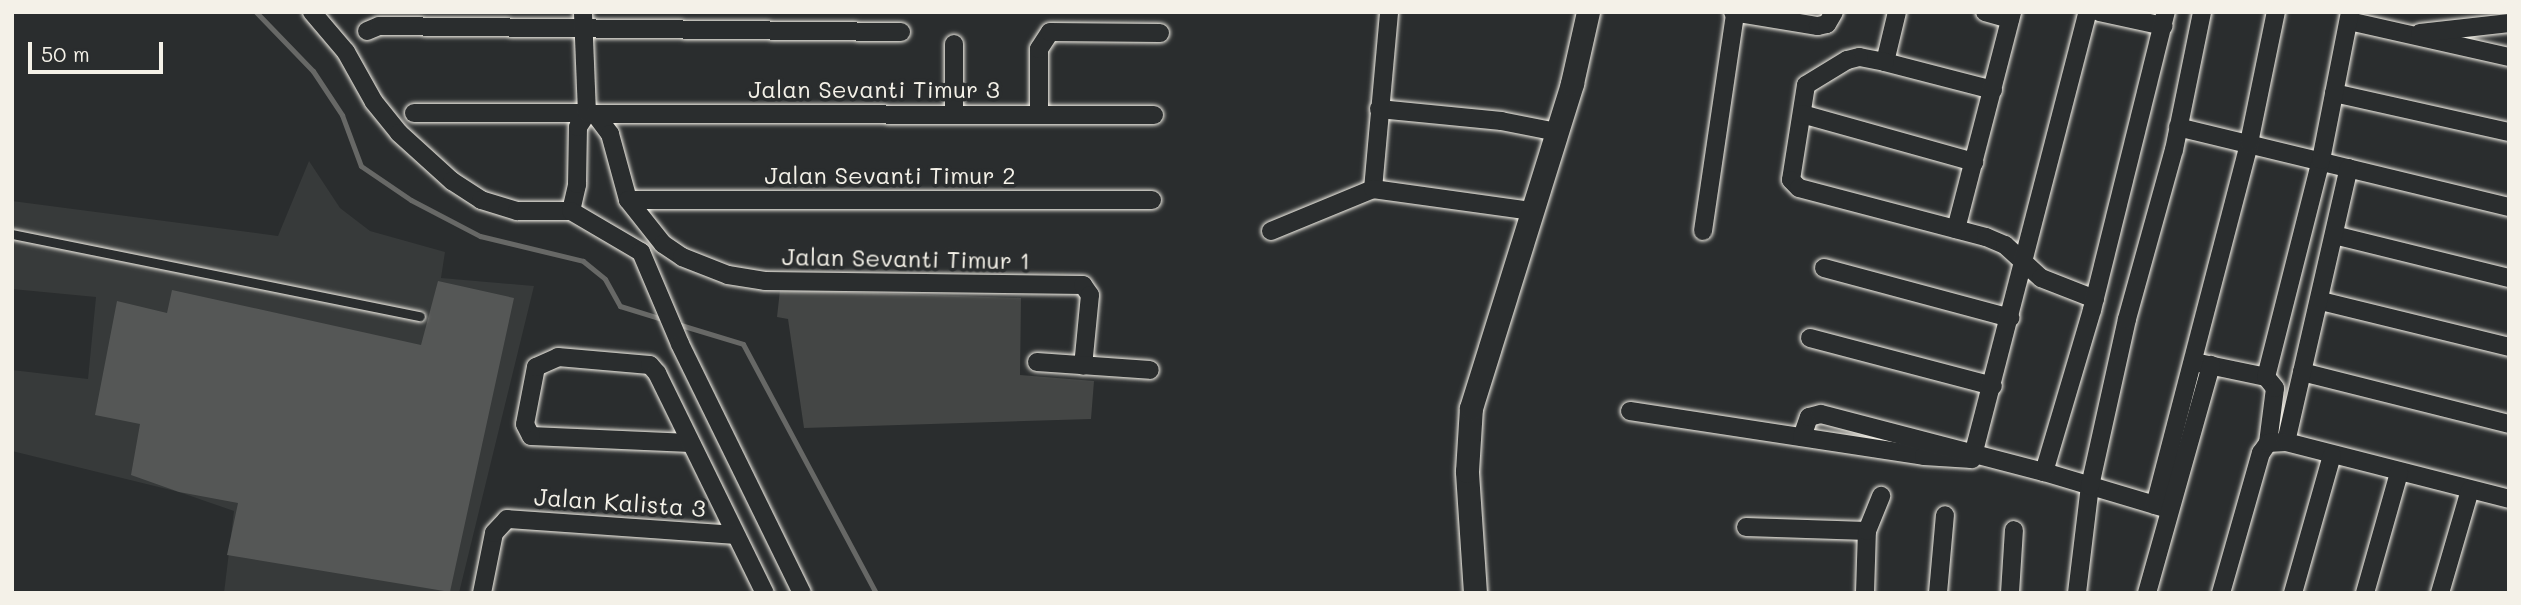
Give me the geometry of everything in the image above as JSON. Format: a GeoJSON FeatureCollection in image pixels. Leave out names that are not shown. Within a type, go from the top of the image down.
{"type":"FeatureCollection","features":[{"type":"Feature","properties":{"kind":"street"},"geometry":{"type":"LineString","coordinates":[[312,12],[346,52],[374,102],[399,133],[452,181],[497,207],[544,214],[571,211],[641,252],[680,344],[802,593]]}},
{"type":"Feature","properties":{"kind":"street"},"geometry":{"type":"LineString","coordinates":[[1373,189],[1389,12]]}},
{"type":"Feature","properties":{"kind":"street"},"geometry":{"type":"LineString","coordinates":[[1475,593],[1467,471],[1471,408],[1556,132],[1588,12]]}},
{"type":"Feature","properties":{"kind":"street"},"geometry":{"type":"LineString","coordinates":[[1703,232],[1734,13],[1823,26],[1833,12]]}},
{"type":"Feature","properties":{"kind":"street"},"geometry":{"type":"LineString","coordinates":[[1885,62],[1897,12]]}},
{"type":"Feature","properties":{"kind":"street"},"geometry":{"type":"LineString","coordinates":[[1956,229],[2011,16],[1985,12]]}},
{"type":"Feature","properties":{"kind":"street"},"geometry":{"type":"LineString","coordinates":[[1975,456],[2088,12]]}},
{"type":"Feature","properties":{"kind":"street"},"geometry":{"type":"LineString","coordinates":[[2045,472],[2095,299],[2165,19],[2099,12]]}},
{"type":"Feature","properties":{"kind":"street"},"geometry":{"type":"LineString","coordinates":[[2077,593],[2090,486],[2127,319],[2178,127],[2202,12]]}},
{"type":"Feature","properties":{"kind":"street"},"geometry":{"type":"LineString","coordinates":[[2147,593],[2161,507],[2192,361],[2249,143],[2276,12]]}},
{"type":"Feature","properties":{"kind":"street"},"geometry":{"type":"LineString","coordinates":[[2266,377],[2321,160],[2349,17],[2406,34],[2509,57]]}},
{"type":"Feature","properties":{"kind":"street"},"geometry":{"type":"LineString","coordinates":[[367,31],[379,26],[583,21],[901,32]]}},
{"type":"Feature","properties":{"kind":"street"},"geometry":{"type":"LineString","coordinates":[[583,21],[591,113],[610,134],[628,200]]}},
{"type":"Feature","properties":{"kind":"street"},"geometry":{"type":"LineString","coordinates":[[2406,34],[2509,23]]}},
{"type":"Feature","properties":{"kind":"street"},"geometry":{"type":"LineString","coordinates":[[1039,113],[1039,49],[1044,36],[1062,30],[1160,33]]}},
{"type":"Feature","properties":{"kind":"street"},"geometry":{"type":"LineString","coordinates":[[954,44],[954,114]]}},
{"type":"Feature","properties":{"kind":"street"},"geometry":{"type":"LineString","coordinates":[[1993,90],[1885,62],[1854,57],[1811,78],[1791,176],[1796,186],[2006,245],[2042,278],[2095,299]]}},
{"type":"Feature","properties":{"kind":"street"},"geometry":{"type":"LineString","coordinates":[[2334,93],[2509,132]]}},
{"type":"Feature","properties":{"kind":"street"},"geometry":{"type":"LineString","coordinates":[[1379,109],[1501,121],[1556,132]]}},
{"type":"Feature","properties":{"kind":"street","name":"Jalan Sevanti Timur 3"},"geometry":{"type":"LineString","coordinates":[[414,113],[1154,115]]}},
{"type":"Feature","properties":{"kind":"street"},"geometry":{"type":"LineString","coordinates":[[571,211],[577,184],[578,127],[591,113]]}},
{"type":"Feature","properties":{"kind":"street"},"geometry":{"type":"LineString","coordinates":[[1802,114],[1973,162]]}},
{"type":"Feature","properties":{"kind":"street"},"geometry":{"type":"LineString","coordinates":[[2178,127],[2509,207]]}},
{"type":"Feature","properties":{"kind":"street"},"geometry":{"type":"LineString","coordinates":[[2221,593],[2261,453],[2277,443],[2302,372],[2321,301],[2349,168]]}},
{"type":"Feature","properties":{"kind":"street"},"geometry":{"type":"LineString","coordinates":[[1271,231],[1373,189],[1532,211]]}},
{"type":"Feature","properties":{"kind":"street","name":"Jalan Sevanti Timur 2"},"geometry":{"type":"LineString","coordinates":[[628,200],[1152,200]]}},
{"type":"Feature","properties":{"kind":"street","name":"Jalan Sevanti Timur 1"},"geometry":{"type":"LineString","coordinates":[[628,200],[663,244],[699,266],[728,275],[765,281],[1083,285],[1090,295],[1083,366]]}},
{"type":"Feature","properties":{"kind":"street"},"geometry":{"type":"LineString","coordinates":[[2334,235],[2509,278]]}},
{"type":"Feature","properties":{"kind":"street"},"geometry":{"type":"LineString","coordinates":[[1824,268],[2010,318]]}},
{"type":"Feature","properties":{"kind":"street"},"geometry":{"type":"LineString","coordinates":[[2321,301],[2509,347]]}},
{"type":"Feature","properties":{"kind":"street"},"geometry":{"type":"LineString","coordinates":[[1811,338],[1993,386]]}},
{"type":"Feature","properties":{"kind":"street"},"geometry":{"type":"LineString","coordinates":[[690,443],[535,437],[526,424],[537,367],[545,359],[650,365],[690,443],[734,535],[765,593]]}},
{"type":"Feature","properties":{"kind":"street"},"geometry":{"type":"LineString","coordinates":[[2192,361],[2266,377],[2275,388],[2277,443]]}},
{"type":"Feature","properties":{"kind":"street"},"geometry":{"type":"LineString","coordinates":[[1037,362],[1150,370]]}},
{"type":"Feature","properties":{"kind":"street"},"geometry":{"type":"LineString","coordinates":[[2161,507],[2211,365]]}},
{"type":"Feature","properties":{"kind":"street"},"geometry":{"type":"LineString","coordinates":[[2302,372],[2509,425]]}},
{"type":"Feature","properties":{"kind":"street"},"geometry":{"type":"LineString","coordinates":[[1630,411],[1959,461],[1975,456]]}},
{"type":"Feature","properties":{"kind":"street"},"geometry":{"type":"LineString","coordinates":[[1802,437],[1809,417],[1821,414],[2045,472],[2161,507]]}},
{"type":"Feature","properties":{"kind":"street"},"geometry":{"type":"LineString","coordinates":[[2277,443],[2509,499]]}},
{"type":"Feature","properties":{"kind":"street"},"geometry":{"type":"LineString","coordinates":[[2293,593],[2332,455]]}},
{"type":"Feature","properties":{"kind":"street"},"geometry":{"type":"LineString","coordinates":[[2365,593],[2399,473]]}},
{"type":"Feature","properties":{"kind":"street"},"geometry":{"type":"LineString","coordinates":[[2440,593],[2470,490]]}},
{"type":"Feature","properties":{"kind":"street"},"geometry":{"type":"LineString","coordinates":[[1865,593],[1867,531],[1881,496]]}},
{"type":"Feature","properties":{"kind":"street"},"geometry":{"type":"LineString","coordinates":[[1938,593],[1945,515]]}},
{"type":"Feature","properties":{"kind":"street","name":"Jalan Kalista 3"},"geometry":{"type":"LineString","coordinates":[[482,593],[494,533],[501,520],[734,535]]}},
{"type":"Feature","properties":{"kind":"street"},"geometry":{"type":"LineString","coordinates":[[1746,527],[1867,531]]}},
{"type":"Feature","properties":{"kind":"street"},"geometry":{"type":"LineString","coordinates":[[2010,593],[2014,530]]}},
{"type":"Feature","properties":{"kind":"lane"},"geometry":{"type":"LineString","coordinates":[[12,234],[420,316]]}},
{"type":"Feature","properties":{"kind":"shaded area"},"geometry":{"type":"Polygon","coordinates":[[[309,161],[340,208],[370,231],[445,252],[441,278],[534,286],[459,593],[224,593],[234,511],[179,492],[12,451],[12,370],[88,379],[96,297],[12,289],[12,201],[278,236],[309,161]]]}},
{"type":"Feature","properties":{"kind":"shaded area"},"geometry":{"type":"Polygon","coordinates":[[[780,290],[1021,298],[1020,375],[1094,381],[1091,419],[804,428],[788,319],[777,317],[780,290]]]}},
{"type":"Feature","properties":{"kind":"building"},"geometry":{"type":"Polygon","coordinates":[[[438,281],[514,298],[450,592],[227,555],[238,503],[179,492],[131,475],[140,424],[95,415],[117,301],[167,313],[172,290],[421,345],[438,281]]]}},
{"type":"Feature","properties":{"kind":"waterway"},"geometry":{"type":"LineString","coordinates":[[256,12],[313,71],[342,115],[361,166],[411,200],[480,236],[583,261],[605,279],[620,306],[665,320]]}},
{"type":"Feature","properties":{"kind":"waterway"},"geometry":{"type":"LineString","coordinates":[[674,323],[743,344],[876,593]]}}]}
